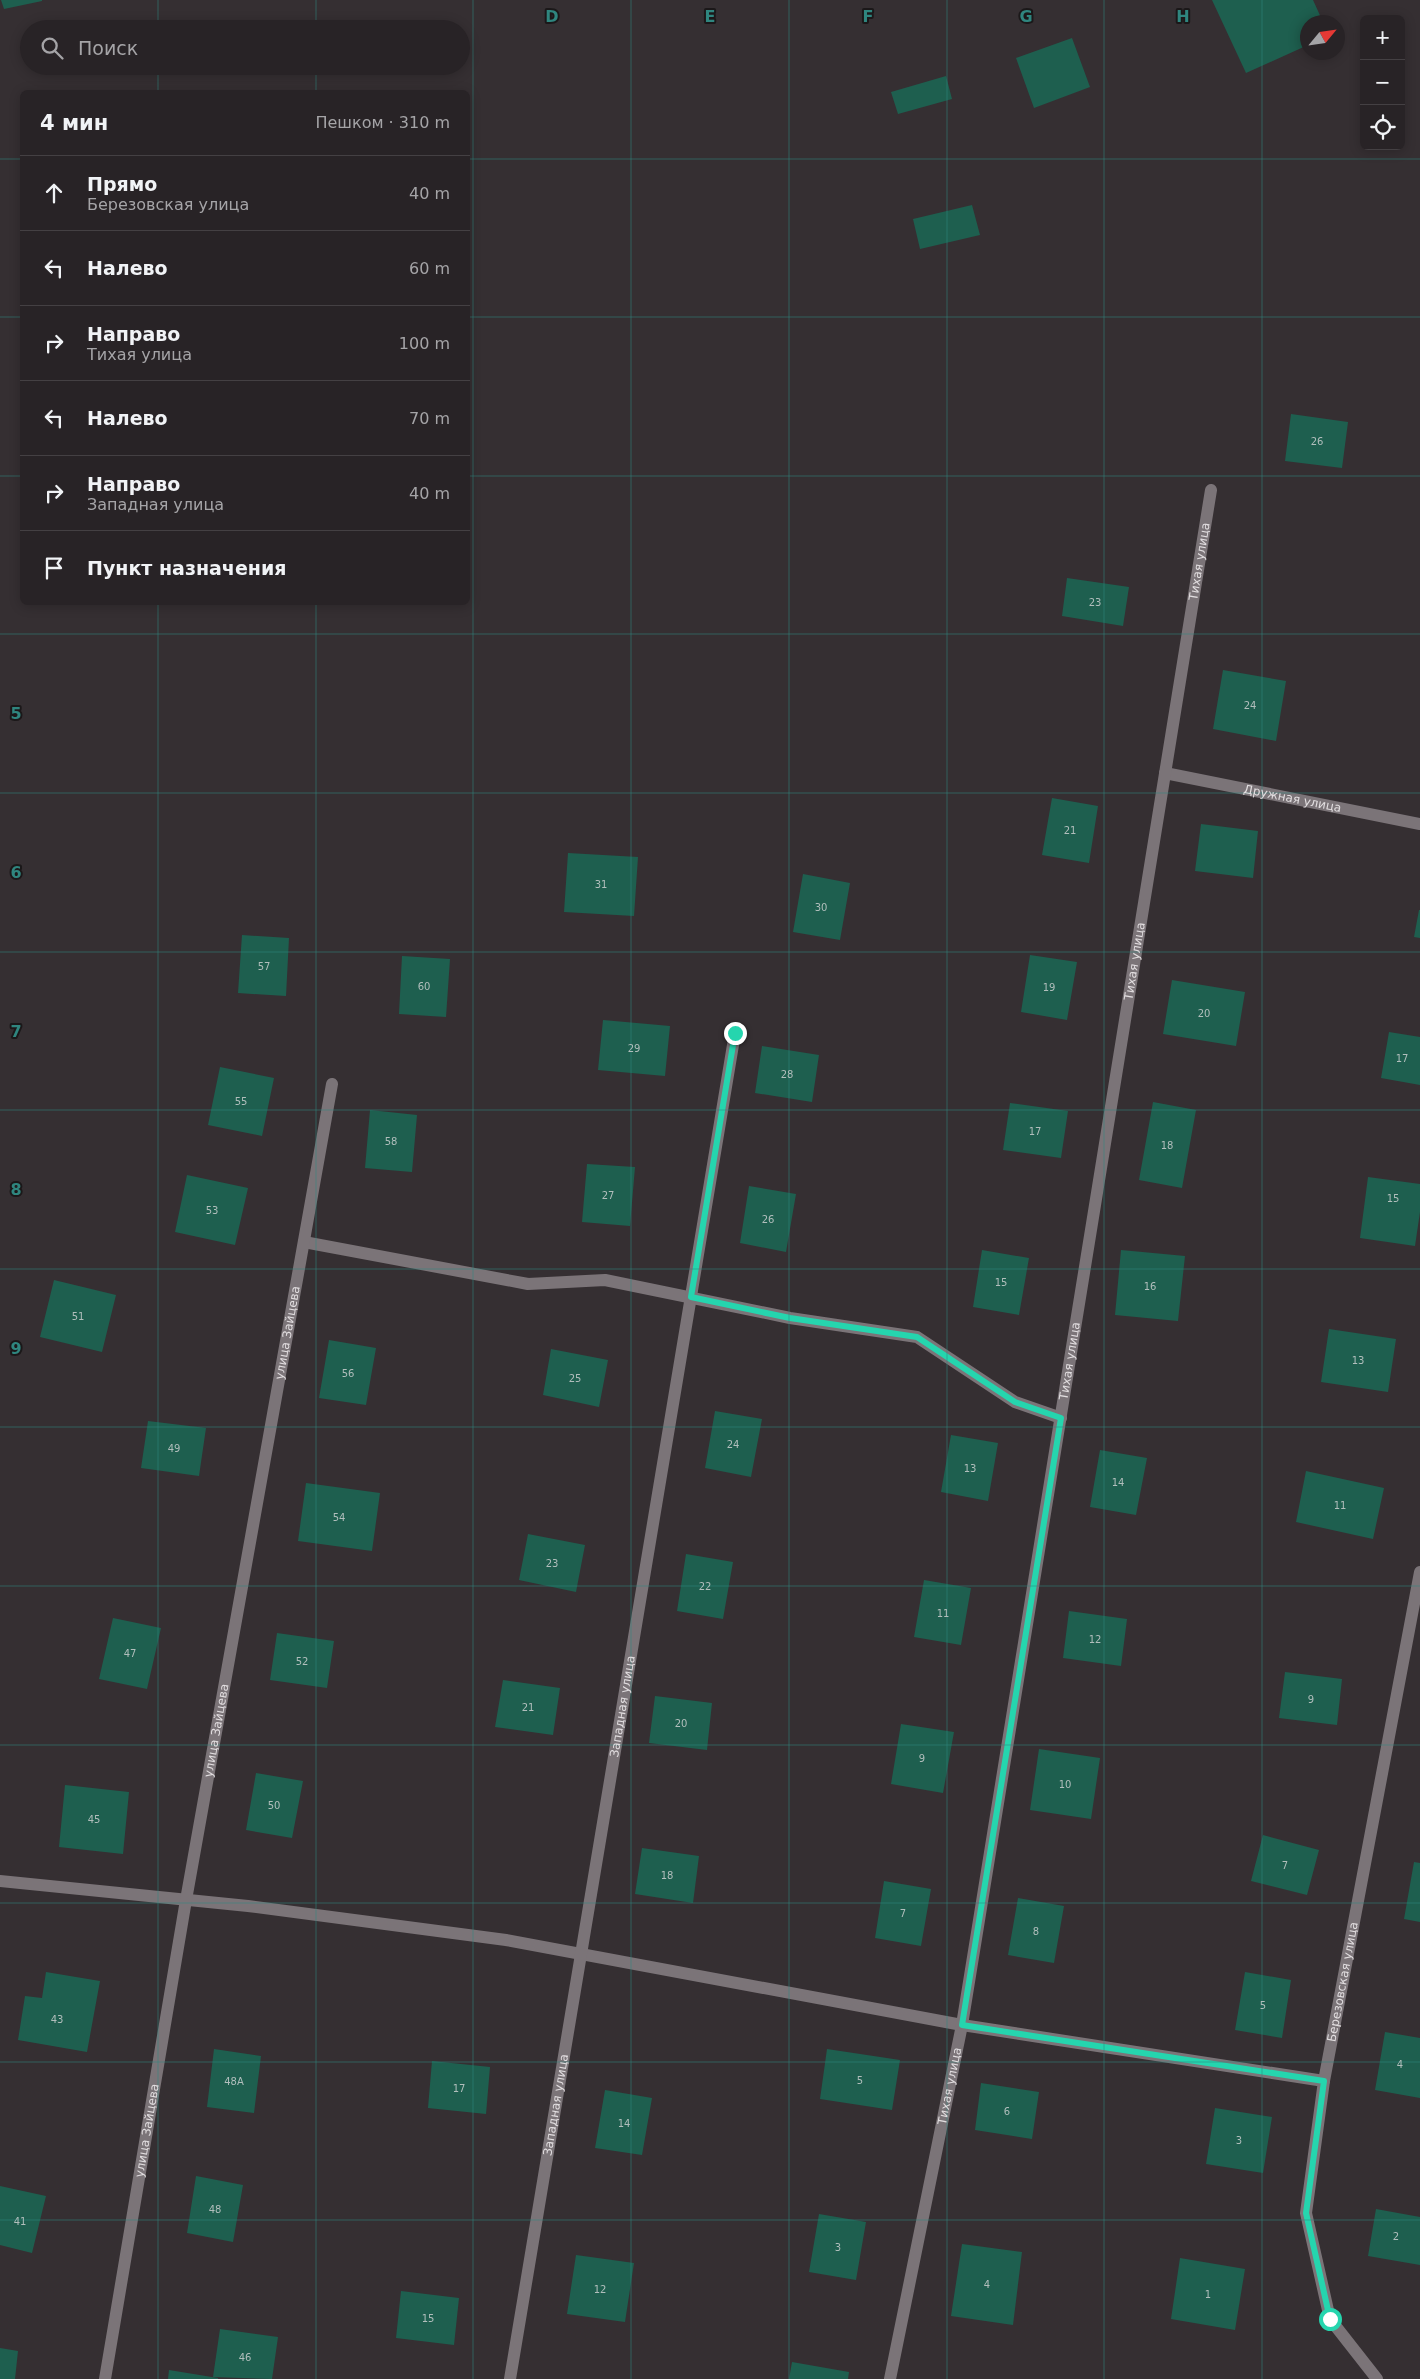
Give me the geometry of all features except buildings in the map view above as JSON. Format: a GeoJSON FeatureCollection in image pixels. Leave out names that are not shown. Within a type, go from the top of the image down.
{"type":"FeatureCollection","features":[{"type":"Feature","properties":{"kind":"street","name":"Тихая улица"},"geometry":{"type":"LineString","coordinates":[[890,2379],[962,2025],[1212,490]]}},
{"type":"Feature","properties":{"kind":"street","name":"Дружная улица"},"geometry":{"type":"LineString","coordinates":[[1165,773],[1420,824]]}},
{"type":"Feature","properties":{"kind":"street","name":"Западная улица"},"geometry":{"type":"LineString","coordinates":[[510,2379],[735,1033]]}},
{"type":"Feature","properties":{"kind":"street","name":"улица Зайцева"},"geometry":{"type":"LineString","coordinates":[[106,2379],[186,1900],[332,1084]]}},
{"type":"Feature","properties":{"kind":"street"},"geometry":{"type":"LineString","coordinates":[[304,1242],[528,1284],[605,1280],[790,1318],[917,1337],[1015,1402],[1061,1418]]}},
{"type":"Feature","properties":{"kind":"street","name":"Березовская улица"},"geometry":{"type":"LineString","coordinates":[[1377,2379],[1330,2319],[1306,2213],[1324,2081],[1420,1572]]}},
{"type":"Feature","properties":{"kind":"street"},"geometry":{"type":"LineString","coordinates":[[0,1882],[186,1900],[506,1940],[962,2025],[1324,2081]]}},
{"type":"Feature","properties":{"kind":"route"},"geometry":{"type":"LineString","coordinates":[[735,1033],[691,1297],[790,1318],[917,1337],[1015,1402],[1061,1418],[962,2025],[1324,2081],[1306,2213],[1330,2319]]}}]}
